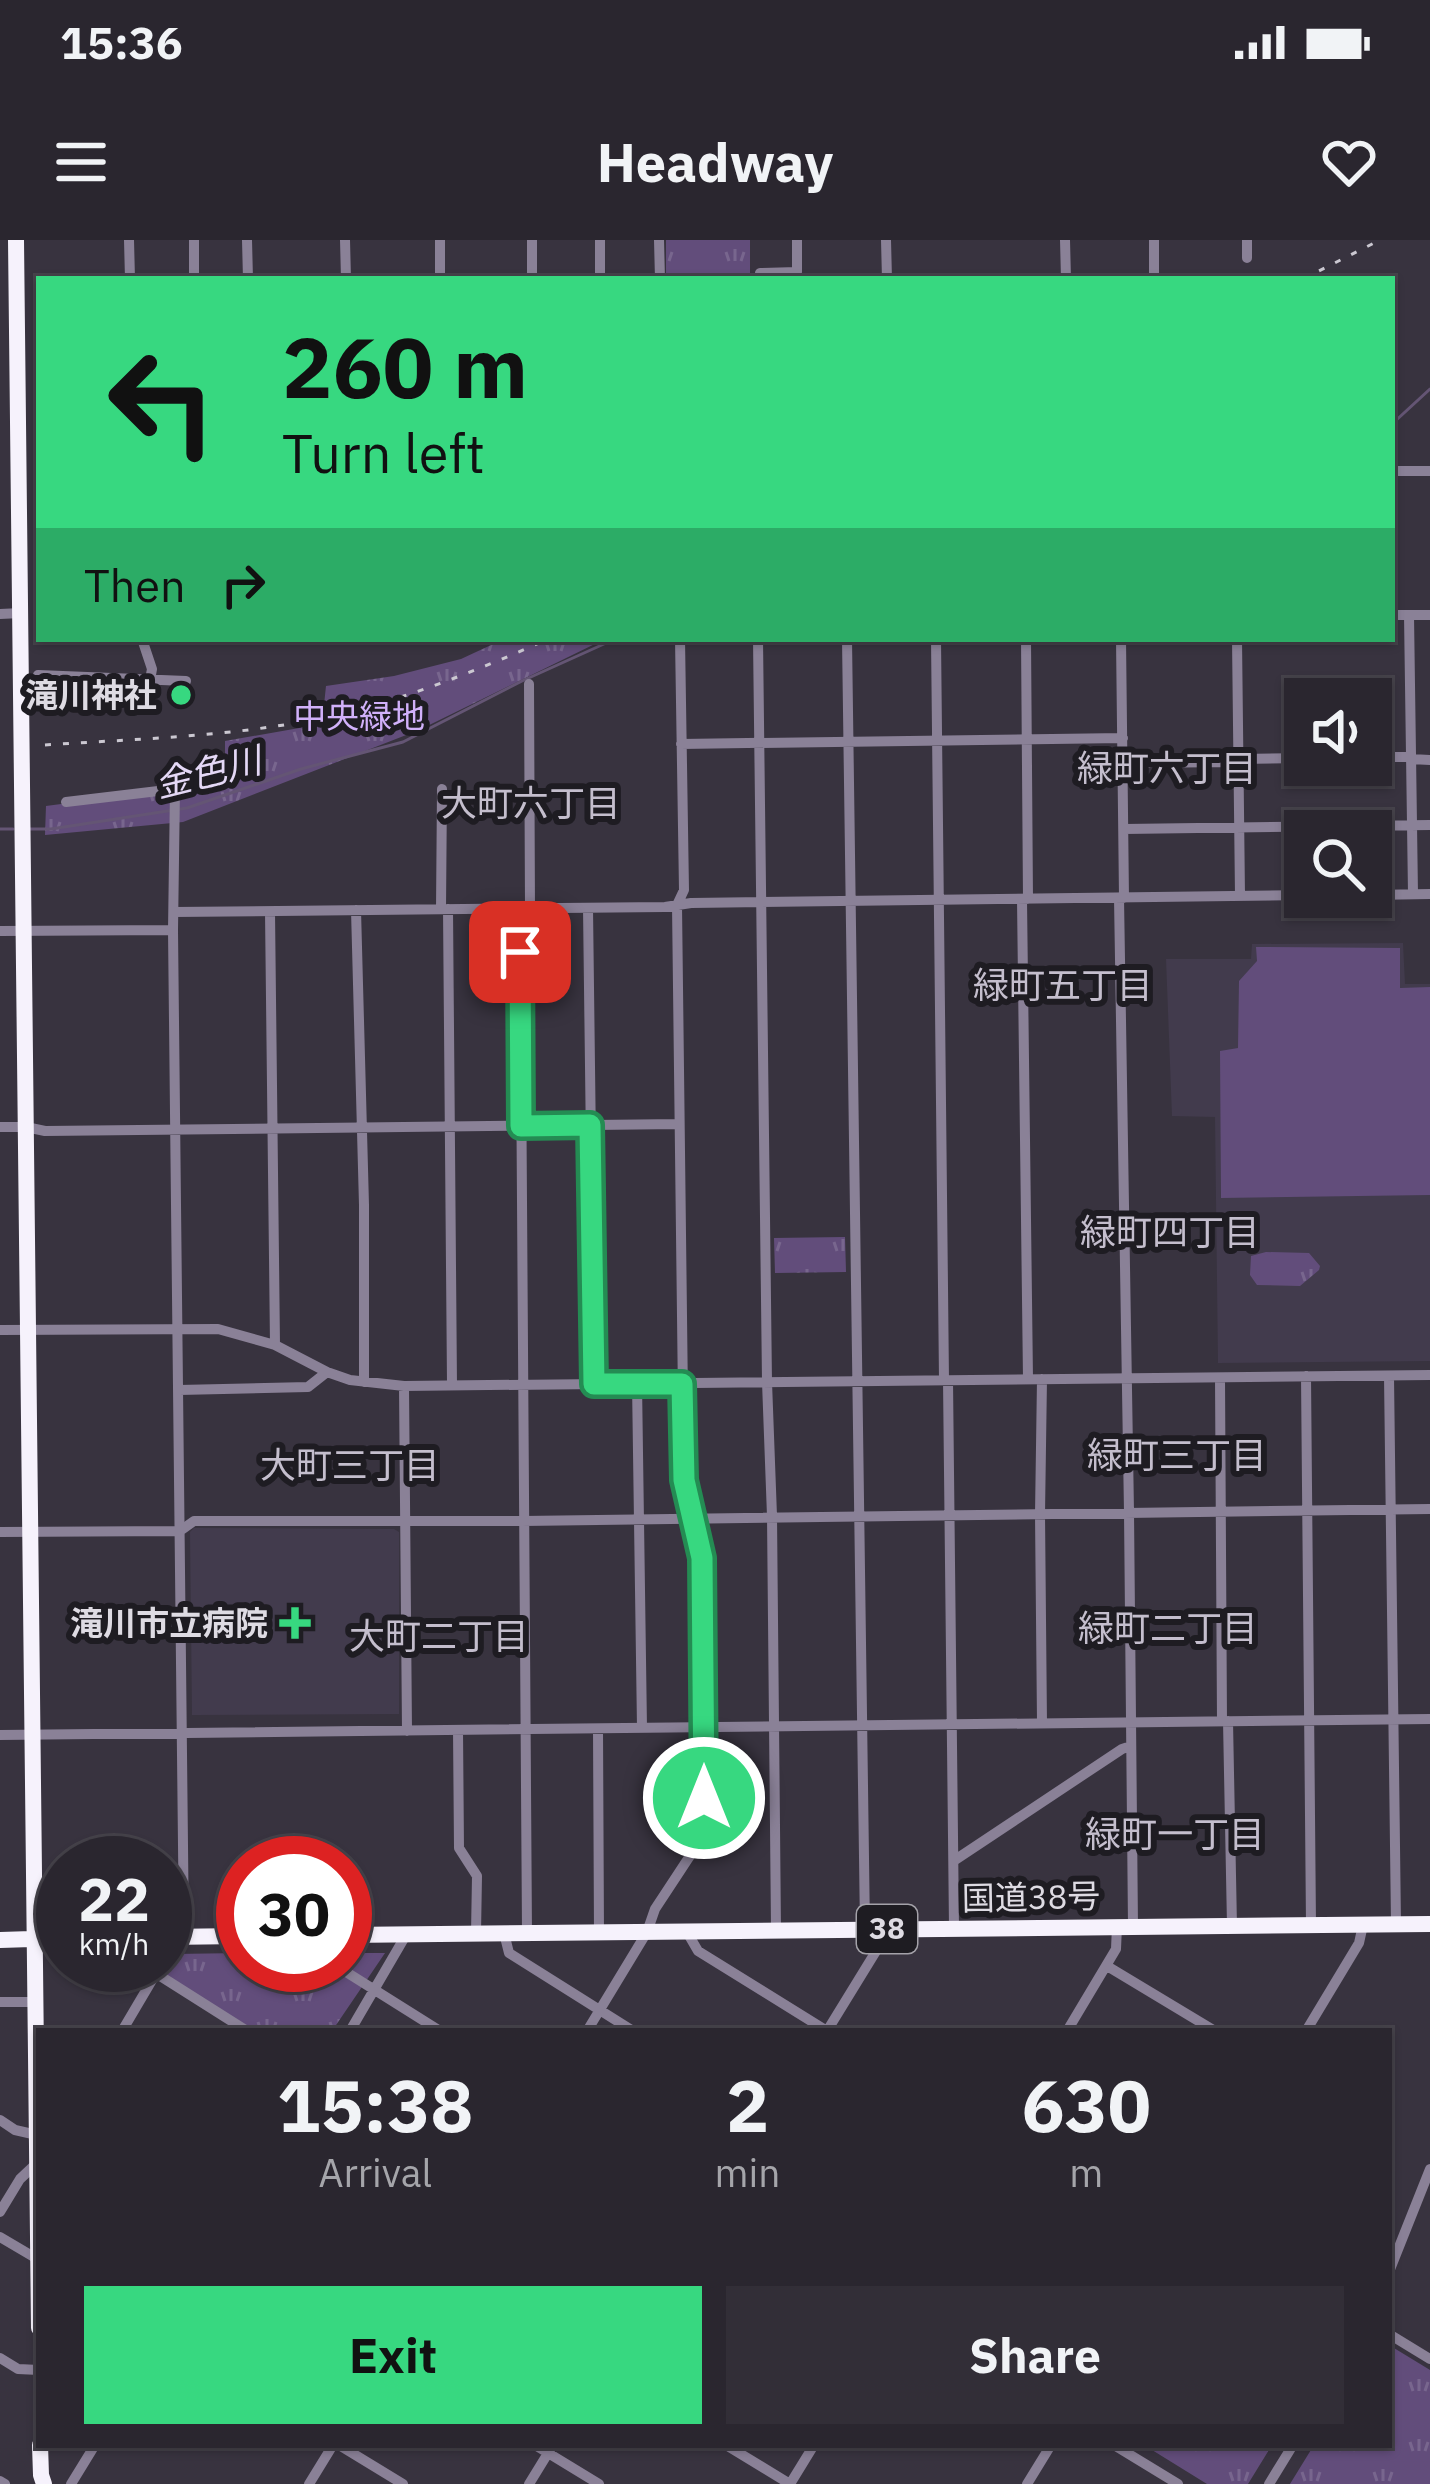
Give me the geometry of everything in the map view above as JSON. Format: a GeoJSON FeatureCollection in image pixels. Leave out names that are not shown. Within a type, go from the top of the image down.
{"type":"FeatureCollection","features":[{"type":"Feature","properties":{"kind":"highway"},"geometry":{"type":"LineString","coordinates":[[16,240],[8,294],[11,444],[28,511],[21,613],[38,2028]]}},
{"type":"Feature","properties":{"kind":"highway","name":"国道38号"},"geometry":{"type":"LineString","coordinates":[[372,1935],[1430,1924]]}},
{"type":"Feature","properties":{"kind":"highway"},"geometry":{"type":"LineString","coordinates":[[0,1940],[35,1939]]}},
{"type":"Feature","properties":{"kind":"highway"},"geometry":{"type":"LineString","coordinates":[[40,2448],[44,2484]]}},
{"type":"Feature","properties":{"kind":"street"},"geometry":{"type":"LineString","coordinates":[[129,240],[130,276]]}},
{"type":"Feature","properties":{"kind":"street"},"geometry":{"type":"LineString","coordinates":[[194,240],[194,276]]}},
{"type":"Feature","properties":{"kind":"street"},"geometry":{"type":"LineString","coordinates":[[247,240],[248,276]]}},
{"type":"Feature","properties":{"kind":"street"},"geometry":{"type":"LineString","coordinates":[[345,240],[346,276]]}},
{"type":"Feature","properties":{"kind":"street"},"geometry":{"type":"LineString","coordinates":[[440,240],[440,276]]}},
{"type":"Feature","properties":{"kind":"street"},"geometry":{"type":"LineString","coordinates":[[532,240],[532,276]]}},
{"type":"Feature","properties":{"kind":"street"},"geometry":{"type":"LineString","coordinates":[[600,240],[600,276]]}},
{"type":"Feature","properties":{"kind":"street"},"geometry":{"type":"LineString","coordinates":[[659,240],[660,276]]}},
{"type":"Feature","properties":{"kind":"street"},"geometry":{"type":"LineString","coordinates":[[760,276],[796,272],[797,240]]}},
{"type":"Feature","properties":{"kind":"street"},"geometry":{"type":"LineString","coordinates":[[886,240],[887,276]]}},
{"type":"Feature","properties":{"kind":"street"},"geometry":{"type":"LineString","coordinates":[[1065,240],[1066,276]]}},
{"type":"Feature","properties":{"kind":"street"},"geometry":{"type":"LineString","coordinates":[[1154,240],[1154,276]]}},
{"type":"Feature","properties":{"kind":"street"},"geometry":{"type":"LineString","coordinates":[[1247,240],[1247,258]]}},
{"type":"Feature","properties":{"kind":"street"},"geometry":{"type":"LineString","coordinates":[[1395,471],[1430,471]]}},
{"type":"Feature","properties":{"kind":"street"},"geometry":{"type":"LineString","coordinates":[[0,614],[21,613]]}},
{"type":"Feature","properties":{"kind":"street"},"geometry":{"type":"LineString","coordinates":[[1395,615],[1430,615]]}},
{"type":"Feature","properties":{"kind":"street"},"geometry":{"type":"LineString","coordinates":[[1409,615],[1413,894]]}},
{"type":"Feature","properties":{"kind":"street"},"geometry":{"type":"LineString","coordinates":[[143,642],[151,680]]}},
{"type":"Feature","properties":{"kind":"street"},"geometry":{"type":"LineString","coordinates":[[589,2028],[647,1932],[655,1909],[705,1833],[702,1558],[684,1480],[677,905],[683,890],[680,642]]}},
{"type":"Feature","properties":{"kind":"street"},"geometry":{"type":"LineString","coordinates":[[758,642],[776,1930]]}},
{"type":"Feature","properties":{"kind":"street"},"geometry":{"type":"LineString","coordinates":[[829,2028],[878,1948],[862,1726],[847,642]]}},
{"type":"Feature","properties":{"kind":"street"},"geometry":{"type":"LineString","coordinates":[[935,642],[954,1928]]}},
{"type":"Feature","properties":{"kind":"street"},"geometry":{"type":"LineString","coordinates":[[1026,642],[1025,899],[1042,1723]]}},
{"type":"Feature","properties":{"kind":"street"},"geometry":{"type":"LineString","coordinates":[[1069,2028],[1125,1926],[1131,1723],[1121,642]]}},
{"type":"Feature","properties":{"kind":"street"},"geometry":{"type":"LineString","coordinates":[[1237,642],[1240,896]]}},
{"type":"Feature","properties":{"kind":"street"},"geometry":{"type":"LineString","coordinates":[[38,675],[186,681]]}},
{"type":"Feature","properties":{"kind":"street"},"geometry":{"type":"LineString","coordinates":[[527,1933],[521,1126],[529,684]]}},
{"type":"Feature","properties":{"kind":"street"},"geometry":{"type":"LineString","coordinates":[[681,744],[1123,738]]}},
{"type":"Feature","properties":{"kind":"street"},"geometry":{"type":"LineString","coordinates":[[1392,758],[1430,760]]}},
{"type":"Feature","properties":{"kind":"street"},"geometry":{"type":"LineString","coordinates":[[1123,763],[1284,759]]}},
{"type":"Feature","properties":{"kind":"street"},"geometry":{"type":"LineString","coordinates":[[66,802],[175,789],[182,1732],[177,1836]]}},
{"type":"Feature","properties":{"kind":"street"},"geometry":{"type":"LineString","coordinates":[[442,789],[452,1385]]}},
{"type":"Feature","properties":{"kind":"street"},"geometry":{"type":"LineString","coordinates":[[1124,829],[1430,825]]}},
{"type":"Feature","properties":{"kind":"street"},"geometry":{"type":"LineString","coordinates":[[1392,894],[1430,894]]}},
{"type":"Feature","properties":{"kind":"street"},"geometry":{"type":"LineString","coordinates":[[174,912],[1284,896]]}},
{"type":"Feature","properties":{"kind":"street"},"geometry":{"type":"LineString","coordinates":[[588,908],[594,1384]]}},
{"type":"Feature","properties":{"kind":"street"},"geometry":{"type":"LineString","coordinates":[[356,910],[364,1382]]}},
{"type":"Feature","properties":{"kind":"street"},"geometry":{"type":"LineString","coordinates":[[270,911],[275,1345]]}},
{"type":"Feature","properties":{"kind":"street"},"geometry":{"type":"LineString","coordinates":[[0,931],[173,930]]}},
{"type":"Feature","properties":{"kind":"street"},"geometry":{"type":"LineString","coordinates":[[0,1127],[45,1131],[680,1124]]}},
{"type":"Feature","properties":{"kind":"street"},"geometry":{"type":"LineString","coordinates":[[0,1330],[218,1329],[275,1345],[327,1372],[404,1386],[1430,1376]]}},
{"type":"Feature","properties":{"kind":"street"},"geometry":{"type":"LineString","coordinates":[[179,1390],[308,1387],[327,1372]]}},
{"type":"Feature","properties":{"kind":"street"},"geometry":{"type":"LineString","coordinates":[[1306,1376],[1311,1925]]}},
{"type":"Feature","properties":{"kind":"street"},"geometry":{"type":"LineString","coordinates":[[1389,1376],[1396,1924]]}},
{"type":"Feature","properties":{"kind":"street"},"geometry":{"type":"LineString","coordinates":[[1220,1378],[1232,1926]]}},
{"type":"Feature","properties":{"kind":"street"},"geometry":{"type":"LineString","coordinates":[[637,1383],[642,1728]]}},
{"type":"Feature","properties":{"kind":"street"},"geometry":{"type":"LineString","coordinates":[[404,1386],[407,1731]]}},
{"type":"Feature","properties":{"kind":"street"},"geometry":{"type":"LineString","coordinates":[[0,1532],[180,1531],[194,1521],[1430,1509]]}},
{"type":"Feature","properties":{"kind":"street"},"geometry":{"type":"LineString","coordinates":[[0,1735],[1430,1719]]}},
{"type":"Feature","properties":{"kind":"street"},"geometry":{"type":"LineString","coordinates":[[598,1729],[599,1933]]}},
{"type":"Feature","properties":{"kind":"street"},"geometry":{"type":"LineString","coordinates":[[458,1730],[459,1848],[477,1876],[476,1934]]}},
{"type":"Feature","properties":{"kind":"street"},"geometry":{"type":"LineString","coordinates":[[955,1860],[1131,1746]]}},
{"type":"Feature","properties":{"kind":"street"},"geometry":{"type":"LineString","coordinates":[[1308,2028],[1359,1943],[1364,1924]]}},
{"type":"Feature","properties":{"kind":"street"},"geometry":{"type":"LineString","coordinates":[[687,1932],[698,1951],[822,2028]]}},
{"type":"Feature","properties":{"kind":"street"},"geometry":{"type":"LineString","coordinates":[[504,1933],[509,1953],[628,2028]]}},
{"type":"Feature","properties":{"kind":"street"},"geometry":{"type":"LineString","coordinates":[[352,2028],[406,1935]]}},
{"type":"Feature","properties":{"kind":"street"},"geometry":{"type":"LineString","coordinates":[[1107,1966],[1210,2028]]}},
{"type":"Feature","properties":{"kind":"street"},"geometry":{"type":"LineString","coordinates":[[192,1989],[243,2028]]}},
{"type":"Feature","properties":{"kind":"street"},"geometry":{"type":"LineString","coordinates":[[374,1991],[435,2028]]}},
{"type":"Feature","properties":{"kind":"street"},"geometry":{"type":"LineString","coordinates":[[124,2028],[145,1992]]}},
{"type":"Feature","properties":{"kind":"street"},"geometry":{"type":"LineString","coordinates":[[0,2002],[36,2002]]}},
{"type":"Feature","properties":{"kind":"street"},"geometry":{"type":"LineString","coordinates":[[0,2120],[36,2146]]}},
{"type":"Feature","properties":{"kind":"street"},"geometry":{"type":"LineString","coordinates":[[0,2212],[36,2149]]}},
{"type":"Feature","properties":{"kind":"street"},"geometry":{"type":"LineString","coordinates":[[1394,2246],[1430,2169]]}},
{"type":"Feature","properties":{"kind":"street"},"geometry":{"type":"LineString","coordinates":[[0,2237],[36,2259]]}},
{"type":"Feature","properties":{"kind":"street"},"geometry":{"type":"LineString","coordinates":[[1392,2336],[1430,2359]]}},
{"type":"Feature","properties":{"kind":"street"},"geometry":{"type":"LineString","coordinates":[[0,2358],[18,2369],[36,2370]]}},
{"type":"Feature","properties":{"kind":"street"},"geometry":{"type":"LineString","coordinates":[[71,2484],[93,2448]]}},
{"type":"Feature","properties":{"kind":"street"},"geometry":{"type":"LineString","coordinates":[[309,2484],[334,2448]]}},
{"type":"Feature","properties":{"kind":"street"},"geometry":{"type":"LineString","coordinates":[[341,2448],[403,2484]]}},
{"type":"Feature","properties":{"kind":"street"},"geometry":{"type":"LineString","coordinates":[[731,2448],[790,2484],[812,2448]]}},
{"type":"Feature","properties":{"kind":"street"},"geometry":{"type":"LineString","coordinates":[[1027,2484],[1050,2448]]}},
{"type":"Feature","properties":{"kind":"street"},"geometry":{"type":"LineString","coordinates":[[1119,2448],[1178,2484]]}},
{"type":"Feature","properties":{"kind":"street"},"geometry":{"type":"LineString","coordinates":[[1269,2484],[1291,2448]]}},
{"type":"Feature","properties":{"kind":"street"},"geometry":{"type":"LineString","coordinates":[[529,2484],[551,2449],[599,2484]]}},
{"type":"Feature","properties":{"kind":"shaded area"},"geometry":{"type":"Polygon","coordinates":[[[1403,943],[1405,984],[1430,984],[1430,1361],[1218,1363],[1215,1117],[1172,1116],[1166,959],[1251,959],[1252,944],[1403,943]]]}},
{"type":"Feature","properties":{"kind":"shaded area","name":"滝川市立病院"},"geometry":{"type":"Polygon","coordinates":[[[194,1528],[399,1532],[399,1714],[192,1715],[190,1532],[194,1528]]]}},
{"type":"Feature","properties":{"kind":"green space"},"geometry":{"type":"Polygon","coordinates":[[[666,240],[750,240],[750,276],[666,276],[666,240]]]}},
{"type":"Feature","properties":{"kind":"green space","name":"中央緑地"},"geometry":{"type":"Polygon","coordinates":[[[498,642],[599,642],[419,730],[183,822],[45,835],[46,806],[175,789],[225,771],[225,741],[322,724],[326,686],[461,659],[498,642]]]}},
{"type":"Feature","properties":{"kind":"green space"},"geometry":{"type":"Polygon","coordinates":[[[1256,947],[1400,948],[1400,988],[1430,987],[1430,1195],[1221,1198],[1220,1051],[1238,1048],[1239,981],[1257,961],[1256,947]]]}},
{"type":"Feature","properties":{"kind":"green space"},"geometry":{"type":"Polygon","coordinates":[[[845,1237],[846,1272],[775,1273],[774,1238],[845,1237]]]}},
{"type":"Feature","properties":{"kind":"green space"},"geometry":{"type":"Polygon","coordinates":[[[1309,1253],[1319,1270],[1300,1286],[1257,1285],[1250,1275],[1251,1256],[1309,1253]]]}},
{"type":"Feature","properties":{"kind":"green space"},"geometry":{"type":"Polygon","coordinates":[[[216,1953],[216,1992],[358,1992],[334,2028],[248,2028],[190,1992],[192,1954],[216,1953]]]}},
{"type":"Feature","properties":{"kind":"green space"},"geometry":{"type":"Polygon","coordinates":[[[372,1953],[385,1953],[372,1972],[372,1953]]]}},
{"type":"Feature","properties":{"kind":"green space"},"geometry":{"type":"Polygon","coordinates":[[[1392,2347],[1430,2370],[1430,2484],[1290,2484],[1312,2448],[1392,2448],[1392,2347]]]}},
{"type":"Feature","properties":{"kind":"green space"},"geometry":{"type":"Polygon","coordinates":[[[1149,2448],[1270,2448],[1248,2484],[1207,2484],[1149,2448]]]}},
{"type":"Feature","properties":{"kind":"waterway","name":"金色川"},"geometry":{"type":"LineString","coordinates":[[1395,421],[1430,389]]}},
{"type":"Feature","properties":{"kind":"waterway","name":"金色川"},"geometry":{"type":"LineString","coordinates":[[28,829],[187,808],[301,769],[403,742],[608,642]]}},
{"type":"Feature","properties":{"kind":"waterway","name":"金色川"},"geometry":{"type":"LineString","coordinates":[[0,829],[13,829]]}},
{"type":"Feature","properties":{"kind":"railway"},"geometry":{"type":"LineString","coordinates":[[1309,276],[1380,240]]}},
{"type":"Feature","properties":{"kind":"railway"},"geometry":{"type":"LineString","coordinates":[[45,745],[212,734],[312,720],[432,686],[541,642]]}},
{"type":"Feature","properties":{"kind":"place","name":"滝川神社"},"geometry":{"type":"Point","coordinates":[181,695]}},
{"type":"Feature","properties":{"kind":"place","name":"滝川市立病院"},"geometry":{"type":"Point","coordinates":[295,1623]}},
{"type":"Feature","properties":{"kind":"district","name":"緑町六丁目"},"geometry":{"type":"Point","coordinates":[1167,768]}},
{"type":"Feature","properties":{"kind":"district","name":"大町六丁目"},"geometry":{"type":"Point","coordinates":[531,803]}},
{"type":"Feature","properties":{"kind":"district","name":"緑町五丁目"},"geometry":{"type":"Point","coordinates":[1063,985]}},
{"type":"Feature","properties":{"kind":"district","name":"緑町四丁目"},"geometry":{"type":"Point","coordinates":[1170,1232]}},
{"type":"Feature","properties":{"kind":"district","name":"緑町三丁目"},"geometry":{"type":"Point","coordinates":[1177,1455]}},
{"type":"Feature","properties":{"kind":"district","name":"大町三丁目"},"geometry":{"type":"Point","coordinates":[350,1465]}},
{"type":"Feature","properties":{"kind":"district","name":"緑町二丁目"},"geometry":{"type":"Point","coordinates":[1168,1628]}},
{"type":"Feature","properties":{"kind":"district","name":"大町二丁目"},"geometry":{"type":"Point","coordinates":[439,1636]}},
{"type":"Feature","properties":{"kind":"district","name":"緑町一丁目"},"geometry":{"type":"Point","coordinates":[1175,1834]}},
{"type":"Feature","properties":{"kind":"route"},"geometry":{"type":"LineString","coordinates":[[520,952],[521,1126],[590,1125],[594,1384],[682,1384],[684,1480],[702,1558],[704,1798]]}}]}
